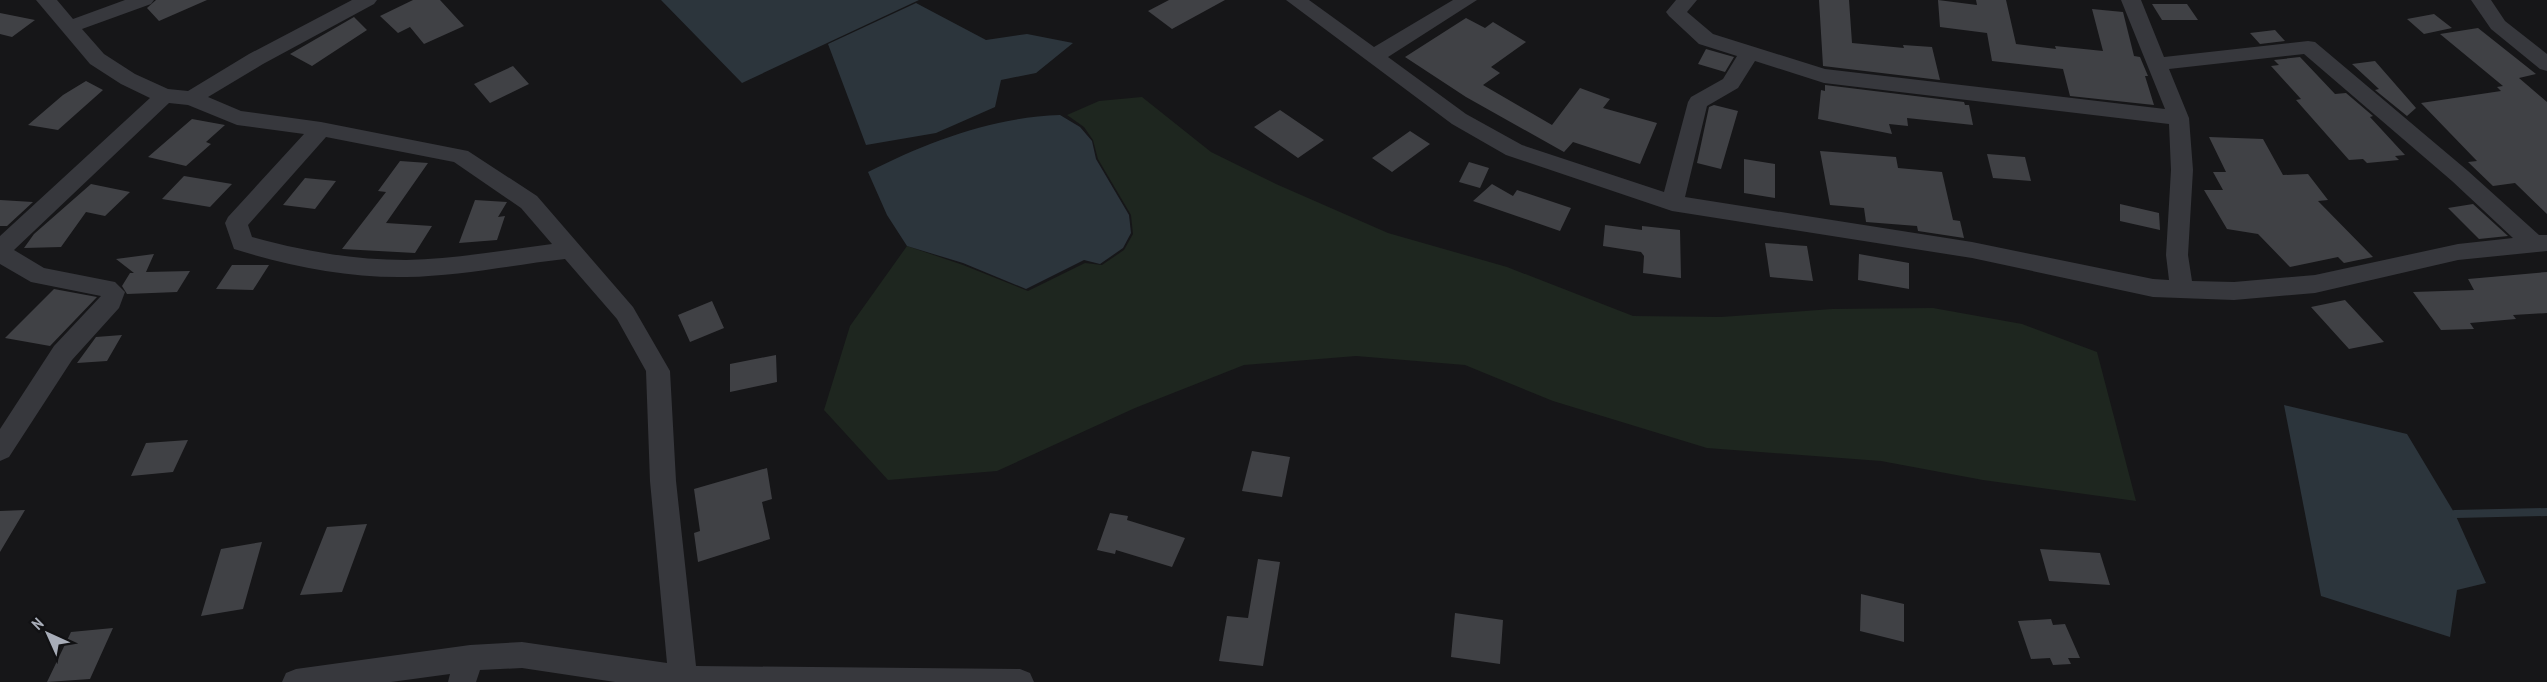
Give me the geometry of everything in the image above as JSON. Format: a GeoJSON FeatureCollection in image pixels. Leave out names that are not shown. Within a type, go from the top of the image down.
{"type":"FeatureCollection","features":[{"type":"Feature","properties":{"kind":"street"},"geometry":{"type":"LineString","coordinates":[[46,0],[97,59],[128,79],[164,96],[191,98],[237,118],[321,129],[460,156],[529,202],[625,313],[658,371],[663,481],[683,680]]}},
{"type":"Feature","properties":{"kind":"street"},"geometry":{"type":"LineString","coordinates":[[70,27],[144,0]]}},
{"type":"Feature","properties":{"kind":"street"},"geometry":{"type":"LineString","coordinates":[[191,98],[256,59],[367,0]]}},
{"type":"Feature","properties":{"kind":"street"},"geometry":{"type":"LineString","coordinates":[[1296,0],[1459,119],[1514,150],[1672,203],[1972,250],[2153,288],[2234,291],[2315,284],[2458,252],[2541,244]]}},
{"type":"Feature","properties":{"kind":"street"},"geometry":{"type":"LineString","coordinates":[[1375,56],[1467,0]]}},
{"type":"Feature","properties":{"kind":"street"},"geometry":{"type":"LineString","coordinates":[[1687,0],[1676,12],[1706,39],[1824,76],[2178,117]]}},
{"type":"Feature","properties":{"kind":"street"},"geometry":{"type":"LineString","coordinates":[[2131,0],[2178,117],[2182,170],[2177,255],[2182,289]]}},
{"type":"Feature","properties":{"kind":"street"},"geometry":{"type":"LineString","coordinates":[[2481,0],[2498,25],[2547,64]]}},
{"type":"Feature","properties":{"kind":"street"},"geometry":{"type":"LineString","coordinates":[[2158,64],[2308,47],[2541,244]]}},
{"type":"Feature","properties":{"kind":"street"},"geometry":{"type":"LineString","coordinates":[[1672,203],[1698,102],[1727,89],[1745,63],[1749,51]]}},
{"type":"Feature","properties":{"kind":"street"},"geometry":{"type":"LineString","coordinates":[[0,450],[63,352],[111,302],[113,292],[107,288],[39,276],[0,251],[58,193],[164,96]]}},
{"type":"Feature","properties":{"kind":"street"},"geometry":{"type":"LineString","coordinates":[[321,129],[236,223],[242,243],[288,256],[361,265],[426,267],[571,250]]}},
{"type":"Feature","properties":{"kind":"street"},"geometry":{"type":"LineString","coordinates":[[296,682],[466,670],[522,655],[683,680],[1020,682]]}},
{"type":"Feature","properties":{"kind":"shaded area"},"geometry":{"type":"Polygon","coordinates":[[[661,0],[919,0],[742,83],[661,0]]]}},
{"type":"Feature","properties":{"kind":"shaded area"},"geometry":{"type":"Polygon","coordinates":[[[916,3],[986,40],[1027,34],[1073,43],[1036,73],[1001,80],[995,107],[936,133],[866,145],[828,44],[916,3]]]}},
{"type":"Feature","properties":{"kind":"shaded area"},"geometry":{"type":"Polygon","coordinates":[[[1142,97],[1211,152],[1276,184],[1388,233],[1507,267],[1633,316],[1721,317],[1832,309],[1933,308],[2022,324],[2097,352],[2136,501],[1983,480],[1881,461],[1707,448],[1553,401],[1465,365],[1356,356],[1244,365],[1135,408],[997,471],[888,480],[824,410],[850,326],[907,246],[1028,291],[1085,263],[1102,265],[1124,250],[1133,234],[1131,215],[1098,159],[1093,140],[1084,127],[1067,115],[1099,101],[1142,97]]]}},
{"type":"Feature","properties":{"kind":"shaded area"},"geometry":{"type":"Polygon","coordinates":[[[1060,115],[1080,127],[1092,141],[1096,159],[1129,215],[1131,233],[1123,248],[1100,264],[1084,260],[1026,289],[963,263],[907,246],[887,215],[868,172],[913,151],[961,133],[1010,121],[1060,115]]]}},
{"type":"Feature","properties":{"kind":"shaded area"},"geometry":{"type":"Polygon","coordinates":[[[2284,405],[2407,434],[2455,514],[2486,583],[2457,590],[2450,637],[2321,596],[2284,405]]]}},
{"type":"Feature","properties":{"kind":"building"},"geometry":{"type":"Polygon","coordinates":[[[156,0],[207,0],[159,21],[147,8],[156,0]]]}},
{"type":"Feature","properties":{"kind":"building"},"geometry":{"type":"Polygon","coordinates":[[[413,0],[440,0],[464,26],[424,44],[410,27],[398,33],[380,16],[413,0]]]}},
{"type":"Feature","properties":{"kind":"building"},"geometry":{"type":"Polygon","coordinates":[[[1169,0],[1225,0],[1172,29],[1148,11],[1169,0]]]}},
{"type":"Feature","properties":{"kind":"building"},"geometry":{"type":"Polygon","coordinates":[[[1819,0],[1849,0],[1852,43],[1904,48],[1903,45],[1932,47],[1940,80],[1823,66],[1819,0]]]}},
{"type":"Feature","properties":{"kind":"building"},"geometry":{"type":"Polygon","coordinates":[[[1938,0],[1977,5],[1976,0],[2006,0],[2016,44],[2056,49],[2055,46],[2103,51],[2092,9],[2123,12],[2134,56],[2140,57],[2148,76],[2145,76],[2154,105],[2070,96],[2063,69],[1992,61],[1987,33],[1940,27],[1938,0]]]}},
{"type":"Feature","properties":{"kind":"building"},"geometry":{"type":"Polygon","coordinates":[[[2152,4],[2187,4],[2198,20],[2162,20],[2152,4]]]}},
{"type":"Feature","properties":{"kind":"building"},"geometry":{"type":"Polygon","coordinates":[[[0,13],[35,20],[12,37],[0,34],[0,13]]]}},
{"type":"Feature","properties":{"kind":"building"},"geometry":{"type":"Polygon","coordinates":[[[2434,14],[2452,28],[2424,34],[2407,19],[2434,14]]]}},
{"type":"Feature","properties":{"kind":"building"},"geometry":{"type":"Polygon","coordinates":[[[354,17],[367,30],[312,66],[290,54],[354,17]]]}},
{"type":"Feature","properties":{"kind":"building"},"geometry":{"type":"Polygon","coordinates":[[[1466,18],[1485,28],[1493,22],[1526,42],[1491,67],[1500,73],[1483,85],[1552,125],[1580,88],[1610,99],[1603,108],[1657,123],[1640,164],[1573,142],[1564,152],[1466,97],[1405,57],[1466,18]]]}},
{"type":"Feature","properties":{"kind":"building"},"geometry":{"type":"Polygon","coordinates":[[[2478,28],[2536,74],[2519,78],[2547,102],[2547,214],[2515,183],[2493,186],[2468,162],[2477,161],[2421,103],[2501,91],[2497,87],[2503,86],[2440,34],[2478,28]]]}},
{"type":"Feature","properties":{"kind":"building"},"geometry":{"type":"Polygon","coordinates":[[[2275,30],[2285,41],[2260,44],[2250,33],[2275,30]]]}},
{"type":"Feature","properties":{"kind":"building"},"geometry":{"type":"Polygon","coordinates":[[[1706,49],[1734,57],[1725,72],[1698,64],[1706,49]]]}},
{"type":"Feature","properties":{"kind":"building"},"geometry":{"type":"Polygon","coordinates":[[[2300,57],[2335,94],[2346,93],[2373,116],[2370,117],[2405,155],[2395,156],[2399,160],[2367,163],[2363,159],[2349,160],[2296,100],[2301,99],[2271,66],[2279,65],[2274,60],[2300,57]]]}},
{"type":"Feature","properties":{"kind":"building"},"geometry":{"type":"Polygon","coordinates":[[[2375,61],[2416,108],[2407,116],[2375,90],[2379,89],[2352,64],[2375,61]]]}},
{"type":"Feature","properties":{"kind":"building"},"geometry":{"type":"Polygon","coordinates":[[[513,66],[529,84],[490,103],[474,84],[513,66]]]}},
{"type":"Feature","properties":{"kind":"building"},"geometry":{"type":"Polygon","coordinates":[[[86,81],[103,90],[58,130],[28,125],[63,95],[86,81]]]}},
{"type":"Feature","properties":{"kind":"building"},"geometry":{"type":"Polygon","coordinates":[[[1825,85],[1964,102],[1965,105],[1969,105],[1973,125],[1907,118],[1908,126],[1889,124],[1892,134],[1818,119],[1821,90],[1825,91],[1825,85]]]}},
{"type":"Feature","properties":{"kind":"building"},"geometry":{"type":"Polygon","coordinates":[[[1714,105],[1738,111],[1721,169],[1697,163],[1709,107],[1714,105]]]}},
{"type":"Feature","properties":{"kind":"building"},"geometry":{"type":"Polygon","coordinates":[[[1280,110],[1324,140],[1298,158],[1254,127],[1280,110]]]}},
{"type":"Feature","properties":{"kind":"building"},"geometry":{"type":"Polygon","coordinates":[[[192,119],[225,125],[206,142],[211,144],[186,166],[148,157],[192,119]]]}},
{"type":"Feature","properties":{"kind":"building"},"geometry":{"type":"Polygon","coordinates":[[[1410,131],[1430,144],[1392,172],[1372,158],[1410,131]]]}},
{"type":"Feature","properties":{"kind":"building"},"geometry":{"type":"Polygon","coordinates":[[[2209,137],[2263,139],[2283,175],[2308,174],[2328,200],[2318,201],[2373,257],[2344,263],[2338,257],[2290,267],[2258,234],[2227,229],[2204,190],[2223,190],[2213,172],[2226,172],[2209,137]]]}},
{"type":"Feature","properties":{"kind":"building"},"geometry":{"type":"Polygon","coordinates":[[[1820,151],[1896,157],[1898,168],[1942,172],[1953,220],[1960,221],[1964,238],[1918,231],[1917,226],[1866,222],[1864,208],[1830,205],[1820,151]]]}},
{"type":"Feature","properties":{"kind":"building"},"geometry":{"type":"Polygon","coordinates":[[[1987,154],[2025,157],[2031,181],[1993,178],[1987,154]]]}},
{"type":"Feature","properties":{"kind":"building"},"geometry":{"type":"Polygon","coordinates":[[[1744,159],[1775,164],[1775,198],[1744,193],[1744,159]]]}},
{"type":"Feature","properties":{"kind":"building"},"geometry":{"type":"Polygon","coordinates":[[[400,161],[428,163],[386,223],[432,226],[415,253],[342,249],[386,192],[378,191],[400,161]]]}},
{"type":"Feature","properties":{"kind":"building"},"geometry":{"type":"Polygon","coordinates":[[[1469,162],[1489,168],[1480,188],[1459,182],[1469,162]]]}},
{"type":"Feature","properties":{"kind":"building"},"geometry":{"type":"Polygon","coordinates":[[[184,176],[232,184],[210,207],[162,199],[184,176]]]}},
{"type":"Feature","properties":{"kind":"building"},"geometry":{"type":"Polygon","coordinates":[[[305,178],[336,181],[315,209],[283,205],[305,178]]]}},
{"type":"Feature","properties":{"kind":"building"},"geometry":{"type":"Polygon","coordinates":[[[91,184],[130,192],[105,216],[86,212],[61,247],[24,248],[34,234],[91,184]]]}},
{"type":"Feature","properties":{"kind":"building"},"geometry":{"type":"Polygon","coordinates":[[[1492,184],[1513,196],[1517,190],[1571,208],[1560,231],[1473,201],[1492,184]]]}},
{"type":"Feature","properties":{"kind":"building"},"geometry":{"type":"Polygon","coordinates":[[[0,200],[33,202],[7,226],[0,226],[0,200]]]}},
{"type":"Feature","properties":{"kind":"building"},"geometry":{"type":"Polygon","coordinates":[[[475,200],[507,202],[498,217],[505,216],[497,240],[459,243],[475,200]]]}},
{"type":"Feature","properties":{"kind":"building"},"geometry":{"type":"Polygon","coordinates":[[[2120,204],[2159,213],[2160,230],[2120,221],[2120,204]]]}},
{"type":"Feature","properties":{"kind":"building"},"geometry":{"type":"Polygon","coordinates":[[[2473,204],[2508,236],[2479,239],[2448,208],[2473,204]]]}},
{"type":"Feature","properties":{"kind":"building"},"geometry":{"type":"Polygon","coordinates":[[[1605,225],[1642,230],[1642,226],[1680,230],[1681,278],[1643,273],[1644,256],[1641,252],[1603,246],[1605,225]]]}},
{"type":"Feature","properties":{"kind":"building"},"geometry":{"type":"Polygon","coordinates":[[[1765,243],[1807,246],[1813,281],[1770,277],[1765,243]]]}},
{"type":"Feature","properties":{"kind":"building"},"geometry":{"type":"Polygon","coordinates":[[[154,254],[146,272],[190,271],[177,292],[127,294],[122,286],[130,273],[134,273],[116,259],[154,254]]]}},
{"type":"Feature","properties":{"kind":"building"},"geometry":{"type":"Polygon","coordinates":[[[1859,254],[1909,263],[1909,289],[1858,280],[1859,254]]]}},
{"type":"Feature","properties":{"kind":"building"},"geometry":{"type":"Polygon","coordinates":[[[232,265],[269,265],[253,290],[216,289],[232,265]]]}},
{"type":"Feature","properties":{"kind":"building"},"geometry":{"type":"Polygon","coordinates":[[[2547,272],[2547,313],[2513,315],[2516,319],[2470,323],[2474,329],[2441,330],[2413,292],[2474,290],[2468,279],[2547,272]]]}},
{"type":"Feature","properties":{"kind":"building"},"geometry":{"type":"Polygon","coordinates":[[[54,289],[97,297],[50,346],[5,338],[54,289]]]}},
{"type":"Feature","properties":{"kind":"building"},"geometry":{"type":"Polygon","coordinates":[[[2345,300],[2384,342],[2349,349],[2311,307],[2345,300]]]}},
{"type":"Feature","properties":{"kind":"building"},"geometry":{"type":"Polygon","coordinates":[[[712,301],[724,328],[690,342],[678,315],[712,301]]]}},
{"type":"Feature","properties":{"kind":"building"},"geometry":{"type":"Polygon","coordinates":[[[122,335],[107,361],[77,363],[96,337],[122,335]]]}},
{"type":"Feature","properties":{"kind":"building"},"geometry":{"type":"Polygon","coordinates":[[[776,355],[777,382],[730,392],[730,364],[776,355]]]}},
{"type":"Feature","properties":{"kind":"building"},"geometry":{"type":"Polygon","coordinates":[[[188,440],[173,472],[131,476],[146,443],[188,440]]]}},
{"type":"Feature","properties":{"kind":"building"},"geometry":{"type":"Polygon","coordinates":[[[1252,451],[1290,457],[1282,497],[1242,491],[1252,451]]]}},
{"type":"Feature","properties":{"kind":"building"},"geometry":{"type":"Polygon","coordinates":[[[767,468],[772,499],[762,502],[770,539],[698,562],[694,533],[700,531],[694,489],[767,468]]]}},
{"type":"Feature","properties":{"kind":"building"},"geometry":{"type":"Polygon","coordinates":[[[25,510],[0,552],[0,511],[25,510]]]}},
{"type":"Feature","properties":{"kind":"building"},"geometry":{"type":"Polygon","coordinates":[[[1110,513],[1128,516],[1127,520],[1185,538],[1172,567],[1116,550],[1115,554],[1097,550],[1110,513]]]}},
{"type":"Feature","properties":{"kind":"building"},"geometry":{"type":"Polygon","coordinates":[[[367,524],[342,592],[300,595],[327,527],[367,524]]]}},
{"type":"Feature","properties":{"kind":"building"},"geometry":{"type":"Polygon","coordinates":[[[262,542],[243,609],[201,616],[221,549],[262,542]]]}},
{"type":"Feature","properties":{"kind":"building"},"geometry":{"type":"Polygon","coordinates":[[[2040,549],[2100,553],[2110,585],[2049,581],[2040,549]]]}},
{"type":"Feature","properties":{"kind":"building"},"geometry":{"type":"Polygon","coordinates":[[[1258,559],[1280,562],[1263,666],[1219,661],[1227,616],[1248,618],[1258,559]]]}},
{"type":"Feature","properties":{"kind":"building"},"geometry":{"type":"Polygon","coordinates":[[[1861,594],[1904,604],[1904,642],[1860,631],[1861,594]]]}},
{"type":"Feature","properties":{"kind":"building"},"geometry":{"type":"Polygon","coordinates":[[[1455,613],[1503,620],[1500,664],[1451,657],[1455,613]]]}},
{"type":"Feature","properties":{"kind":"building"},"geometry":{"type":"Polygon","coordinates":[[[2051,619],[2053,625],[2065,624],[2080,658],[2068,658],[2071,664],[2053,665],[2050,658],[2031,659],[2018,621],[2051,619]]]}},
{"type":"Feature","properties":{"kind":"building"},"geometry":{"type":"Polygon","coordinates":[[[113,628],[90,679],[47,682],[71,632],[113,628]]]}},
{"type":"Feature","properties":{"kind":"waterway"},"geometry":{"type":"LineString","coordinates":[[2455,514],[2547,512]]}}]}
